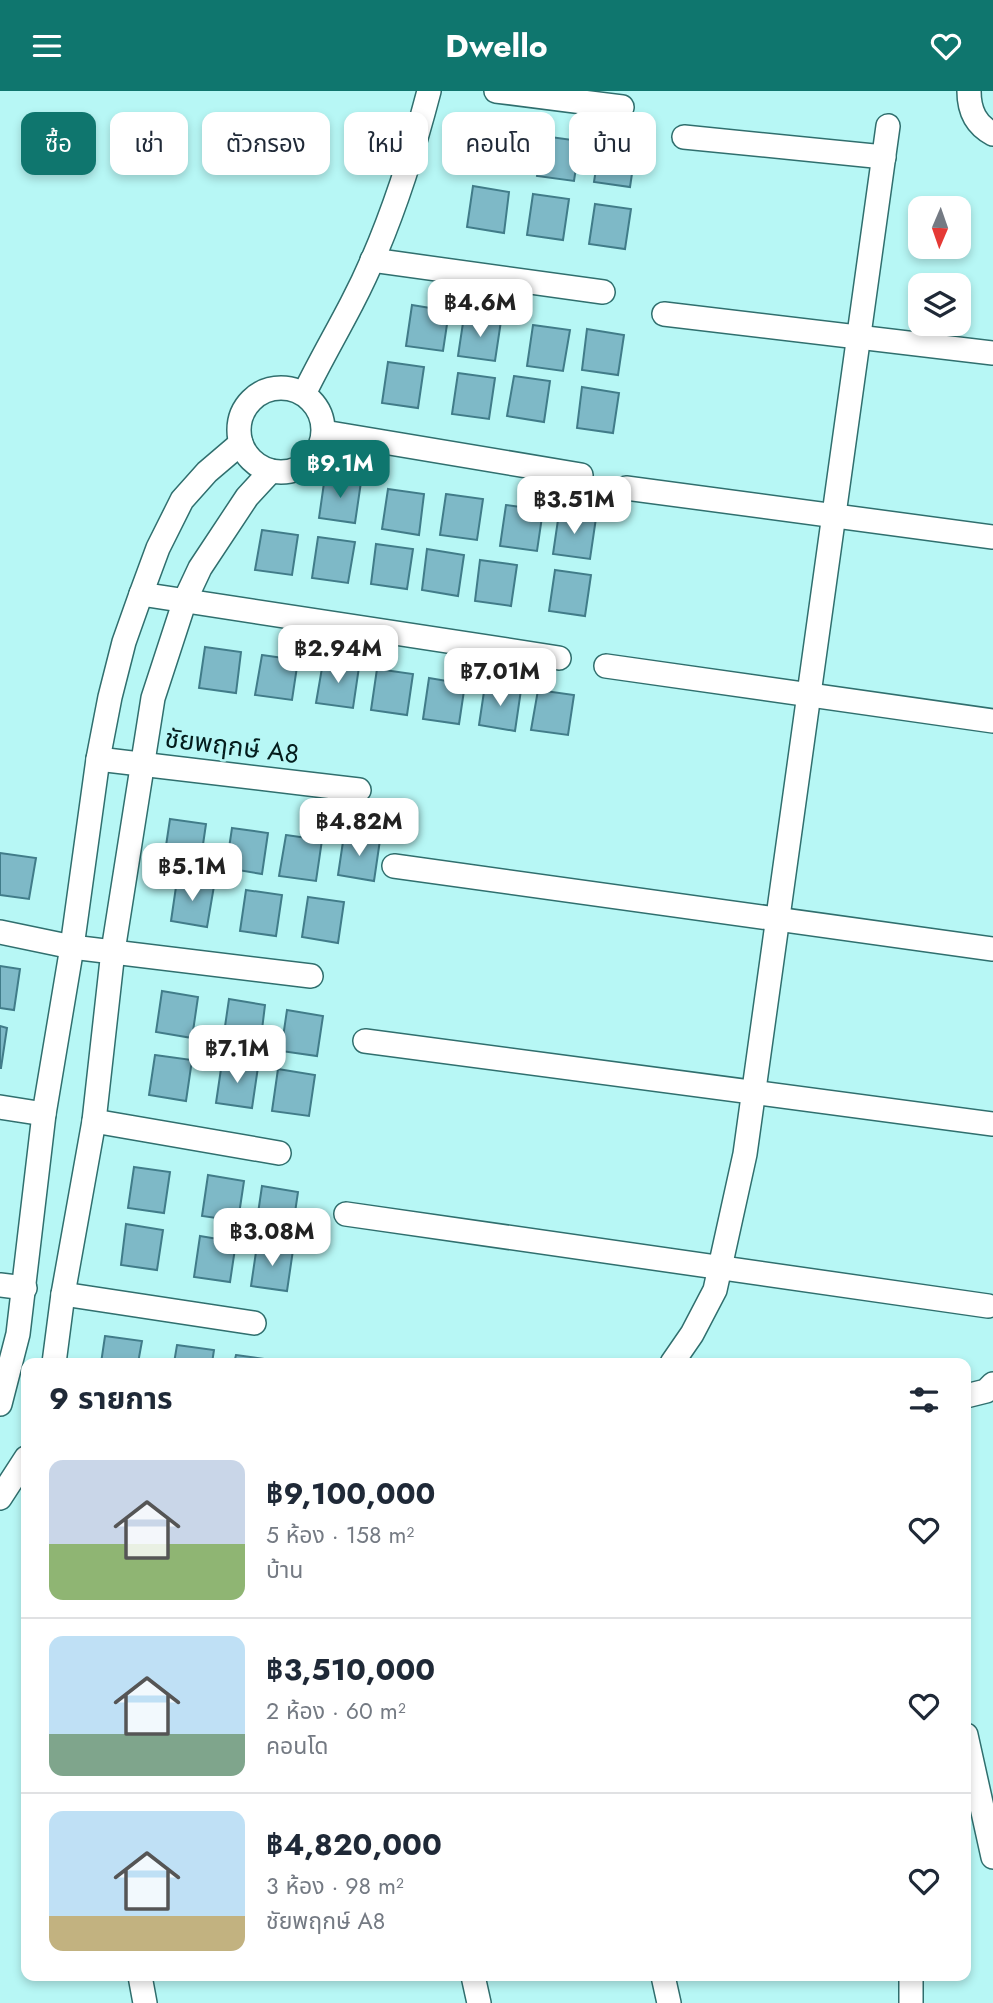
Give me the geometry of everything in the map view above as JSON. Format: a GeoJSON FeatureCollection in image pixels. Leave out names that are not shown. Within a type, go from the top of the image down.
{"type":"FeatureCollection","features":[{"type":"Feature","properties":{"kind":"street"},"geometry":{"type":"LineString","coordinates":[[304,394],[372,260],[411,163],[429,91]]}},
{"type":"Feature","properties":{"kind":"street"},"geometry":{"type":"LineString","coordinates":[[496,91],[622,107]]}},
{"type":"Feature","properties":{"kind":"street"},"geometry":{"type":"LineString","coordinates":[[970,101],[981,127],[993,134]]}},
{"type":"Feature","properties":{"kind":"street"},"geometry":{"type":"LineString","coordinates":[[675,1358],[692,1334],[715,1290],[745,1154],[888,126]]}},
{"type":"Feature","properties":{"kind":"street"},"geometry":{"type":"LineString","coordinates":[[684,137],[884,157]]}},
{"type":"Feature","properties":{"kind":"street"},"geometry":{"type":"LineString","coordinates":[[372,260],[603,292]]}},
{"type":"Feature","properties":{"kind":"street"},"geometry":{"type":"LineString","coordinates":[[664,314],[993,353]]}},
{"type":"Feature","properties":{"kind":"street"},"geometry":{"type":"LineString","coordinates":[[288,388],[304,394],[315,404],[322,418],[324,432],[319,450],[307,464],[290,471],[271,471],[258,466],[247,456],[241,443],[239,426],[244,409],[255,396],[271,389],[288,388]]}},
{"type":"Feature","properties":{"kind":"street"},"geometry":{"type":"LineString","coordinates":[[324,432],[581,475]]}},
{"type":"Feature","properties":{"kind":"street"},"geometry":{"type":"LineString","coordinates":[[0,1404],[18,1334],[44,1114],[110,697],[124,642],[141,594],[158,548],[182,500],[207,472],[241,443]]}},
{"type":"Feature","properties":{"kind":"street"},"geometry":{"type":"LineString","coordinates":[[55,1358],[63,1294],[94,1121],[113,951],[153,698],[185,600],[200,568],[240,507],[271,471]]}},
{"type":"Feature","properties":{"kind":"street"},"geometry":{"type":"LineString","coordinates":[[626,488],[993,537]]}},
{"type":"Feature","properties":{"kind":"street"},"geometry":{"type":"LineString","coordinates":[[141,594],[559,659]]}},
{"type":"Feature","properties":{"kind":"street"},"geometry":{"type":"LineString","coordinates":[[606,666],[993,721]]}},
{"type":"Feature","properties":{"kind":"street","name":"ชัยพฤกษ์ A8"},"geometry":{"type":"LineString","coordinates":[[99,759],[359,790]]}},
{"type":"Feature","properties":{"kind":"street"},"geometry":{"type":"LineString","coordinates":[[394,866],[993,949]]}},
{"type":"Feature","properties":{"kind":"street"},"geometry":{"type":"LineString","coordinates":[[0,932],[72,947],[311,977]]}},
{"type":"Feature","properties":{"kind":"street"},"geometry":{"type":"LineString","coordinates":[[365,1041],[993,1124]]}},
{"type":"Feature","properties":{"kind":"street"},"geometry":{"type":"LineString","coordinates":[[0,1107],[44,1114]]}},
{"type":"Feature","properties":{"kind":"street"},"geometry":{"type":"LineString","coordinates":[[94,1121],[279,1153]]}},
{"type":"Feature","properties":{"kind":"street"},"geometry":{"type":"LineString","coordinates":[[346,1214],[988,1306]]}},
{"type":"Feature","properties":{"kind":"street"},"geometry":{"type":"LineString","coordinates":[[0,1285],[25,1288]]}},
{"type":"Feature","properties":{"kind":"street"},"geometry":{"type":"LineString","coordinates":[[63,1294],[254,1324]]}},
{"type":"Feature","properties":{"kind":"street"},"geometry":{"type":"LineString","coordinates":[[971,1395],[986,1391],[993,1384]]}},
{"type":"Feature","properties":{"kind":"street"},"geometry":{"type":"LineString","coordinates":[[0,1498],[21,1466]]}},
{"type":"Feature","properties":{"kind":"street"},"geometry":{"type":"LineString","coordinates":[[971,1758],[993,1857]]}},
{"type":"Feature","properties":{"kind":"street"},"geometry":{"type":"LineString","coordinates":[[140,1981],[145,2003]]}},
{"type":"Feature","properties":{"kind":"street"},"geometry":{"type":"LineString","coordinates":[[474,1981],[478,2003]]}},
{"type":"Feature","properties":{"kind":"street"},"geometry":{"type":"LineString","coordinates":[[664,1981],[669,2003]]}},
{"type":"Feature","properties":{"kind":"street"},"geometry":{"type":"LineString","coordinates":[[911,1981],[911,2003]]}},
{"type":"Feature","properties":{"kind":"building"},"geometry":{"type":"Polygon","coordinates":[[[555,138],[569,140],[569,175],[575,175],[574,181],[537,176],[555,175],[555,138]]]}},
{"type":"Feature","properties":{"kind":"building"},"geometry":{"type":"Polygon","coordinates":[[[595,175],[632,175],[630,187],[594,182],[595,175]]]}},
{"type":"Feature","properties":{"kind":"building"},"geometry":{"type":"Polygon","coordinates":[[[473,186],[509,192],[504,233],[467,227],[473,186]]]}},
{"type":"Feature","properties":{"kind":"building"},"geometry":{"type":"Polygon","coordinates":[[[533,194],[569,199],[563,240],[527,235],[533,194]]]}},
{"type":"Feature","properties":{"kind":"building"},"geometry":{"type":"Polygon","coordinates":[[[595,204],[631,209],[625,249],[589,244],[595,204]]]}},
{"type":"Feature","properties":{"kind":"building"},"geometry":{"type":"Polygon","coordinates":[[[412,305],[449,311],[443,351],[406,346],[412,305]]]}},
{"type":"Feature","properties":{"kind":"building"},"geometry":{"type":"Polygon","coordinates":[[[464,316],[501,321],[495,361],[458,356],[464,316]]]}},
{"type":"Feature","properties":{"kind":"building"},"geometry":{"type":"Polygon","coordinates":[[[533,325],[570,330],[563,371],[527,366],[533,325]]]}},
{"type":"Feature","properties":{"kind":"building"},"geometry":{"type":"Polygon","coordinates":[[[587,329],[624,335],[618,375],[582,370],[587,329]]]}},
{"type":"Feature","properties":{"kind":"building"},"geometry":{"type":"Polygon","coordinates":[[[388,362],[424,367],[418,408],[382,403],[388,362]]]}},
{"type":"Feature","properties":{"kind":"building"},"geometry":{"type":"Polygon","coordinates":[[[458,373],[495,378],[489,419],[452,414],[458,373]]]}},
{"type":"Feature","properties":{"kind":"building"},"geometry":{"type":"Polygon","coordinates":[[[514,376],[550,381],[544,422],[507,416],[514,376]]]}},
{"type":"Feature","properties":{"kind":"building"},"geometry":{"type":"Polygon","coordinates":[[[582,387],[619,393],[613,433],[577,428],[582,387]]]}},
{"type":"Feature","properties":{"kind":"building"},"geometry":{"type":"Polygon","coordinates":[[[325,476],[361,482],[355,523],[319,518],[325,476]]]}},
{"type":"Feature","properties":{"kind":"building"},"geometry":{"type":"Polygon","coordinates":[[[388,489],[424,494],[419,535],[382,529],[388,489]]]}},
{"type":"Feature","properties":{"kind":"building"},"geometry":{"type":"Polygon","coordinates":[[[446,494],[483,499],[477,540],[440,535],[446,494]]]}},
{"type":"Feature","properties":{"kind":"building"},"geometry":{"type":"Polygon","coordinates":[[[506,505],[543,510],[537,551],[500,546],[506,505]]]}},
{"type":"Feature","properties":{"kind":"building"},"geometry":{"type":"Polygon","coordinates":[[[559,513],[596,518],[590,559],[553,554],[559,513]]]}},
{"type":"Feature","properties":{"kind":"building"},"geometry":{"type":"Polygon","coordinates":[[[262,530],[298,535],[292,575],[255,570],[262,530]]]}},
{"type":"Feature","properties":{"kind":"building"},"geometry":{"type":"Polygon","coordinates":[[[318,537],[355,542],[348,583],[312,578],[318,537]]]}},
{"type":"Feature","properties":{"kind":"building"},"geometry":{"type":"Polygon","coordinates":[[[376,544],[413,549],[407,589],[371,584],[376,544]]]}},
{"type":"Feature","properties":{"kind":"building"},"geometry":{"type":"Polygon","coordinates":[[[427,549],[464,555],[458,596],[422,590],[427,549]]]}},
{"type":"Feature","properties":{"kind":"building"},"geometry":{"type":"Polygon","coordinates":[[[480,560],[517,565],[511,606],[475,601],[480,560]]]}},
{"type":"Feature","properties":{"kind":"building"},"geometry":{"type":"Polygon","coordinates":[[[555,570],[591,575],[585,616],[549,611],[555,570]]]}},
{"type":"Feature","properties":{"kind":"building"},"geometry":{"type":"Polygon","coordinates":[[[205,647],[241,652],[236,693],[199,688],[205,647]]]}},
{"type":"Feature","properties":{"kind":"building"},"geometry":{"type":"Polygon","coordinates":[[[262,655],[298,660],[292,700],[255,695],[262,655]]]}},
{"type":"Feature","properties":{"kind":"building"},"geometry":{"type":"Polygon","coordinates":[[[323,662],[359,667],[353,708],[316,703],[323,662]]]}},
{"type":"Feature","properties":{"kind":"building"},"geometry":{"type":"Polygon","coordinates":[[[377,669],[413,674],[407,715],[371,710],[377,669]]]}},
{"type":"Feature","properties":{"kind":"building"},"geometry":{"type":"Polygon","coordinates":[[[429,678],[465,684],[459,724],[423,719],[429,678]]]}},
{"type":"Feature","properties":{"kind":"building"},"geometry":{"type":"Polygon","coordinates":[[[485,685],[521,690],[515,731],[479,725],[485,685]]]}},
{"type":"Feature","properties":{"kind":"building"},"geometry":{"type":"Polygon","coordinates":[[[538,690],[574,695],[568,735],[531,730],[538,690]]]}},
{"type":"Feature","properties":{"kind":"building"},"geometry":{"type":"Polygon","coordinates":[[[170,819],[206,824],[200,865],[164,859],[170,819]]]}},
{"type":"Feature","properties":{"kind":"building"},"geometry":{"type":"Polygon","coordinates":[[[232,828],[268,833],[262,874],[226,868],[232,828]]]}},
{"type":"Feature","properties":{"kind":"building"},"geometry":{"type":"Polygon","coordinates":[[[286,835],[322,840],[316,881],[279,876],[286,835]]]}},
{"type":"Feature","properties":{"kind":"building"},"geometry":{"type":"Polygon","coordinates":[[[344,835],[380,840],[374,881],[338,875],[344,835]]]}},
{"type":"Feature","properties":{"kind":"building"},"geometry":{"type":"Polygon","coordinates":[[[0,853],[36,858],[29,899],[0,895],[0,853]]]}},
{"type":"Feature","properties":{"kind":"building"},"geometry":{"type":"Polygon","coordinates":[[[177,880],[214,886],[207,927],[171,921],[177,880]]]}},
{"type":"Feature","properties":{"kind":"building"},"geometry":{"type":"Polygon","coordinates":[[[246,890],[282,895],[276,936],[240,931],[246,890]]]}},
{"type":"Feature","properties":{"kind":"building"},"geometry":{"type":"Polygon","coordinates":[[[308,897],[344,902],[338,943],[302,937],[308,897]]]}},
{"type":"Feature","properties":{"kind":"building"},"geometry":{"type":"Polygon","coordinates":[[[0,966],[20,969],[14,1010],[0,1008],[0,966]]]}},
{"type":"Feature","properties":{"kind":"building"},"geometry":{"type":"Polygon","coordinates":[[[162,991],[198,997],[192,1038],[156,1032],[162,991]]]}},
{"type":"Feature","properties":{"kind":"building"},"geometry":{"type":"Polygon","coordinates":[[[229,999],[265,1005],[260,1046],[223,1040],[229,999]]]}},
{"type":"Feature","properties":{"kind":"building"},"geometry":{"type":"Polygon","coordinates":[[[287,1010],[323,1016],[317,1056],[281,1051],[287,1010]]]}},
{"type":"Feature","properties":{"kind":"building"},"geometry":{"type":"Polygon","coordinates":[[[0,1026],[7,1028],[1,1068],[0,1068],[0,1026]]]}},
{"type":"Feature","properties":{"kind":"building"},"geometry":{"type":"Polygon","coordinates":[[[155,1055],[192,1060],[186,1101],[149,1095],[155,1055]]]}},
{"type":"Feature","properties":{"kind":"building"},"geometry":{"type":"Polygon","coordinates":[[[222,1062],[258,1067],[252,1108],[216,1103],[222,1062]]]}},
{"type":"Feature","properties":{"kind":"building"},"geometry":{"type":"Polygon","coordinates":[[[278,1069],[315,1075],[309,1116],[272,1111],[278,1069]]]}},
{"type":"Feature","properties":{"kind":"building"},"geometry":{"type":"Polygon","coordinates":[[[134,1167],[170,1172],[164,1213],[128,1208],[134,1167]]]}},
{"type":"Feature","properties":{"kind":"building"},"geometry":{"type":"Polygon","coordinates":[[[208,1175],[244,1181],[238,1221],[202,1216],[208,1175]]]}},
{"type":"Feature","properties":{"kind":"building"},"geometry":{"type":"Polygon","coordinates":[[[262,1186],[298,1192],[292,1233],[256,1227],[262,1186]]]}},
{"type":"Feature","properties":{"kind":"building"},"geometry":{"type":"Polygon","coordinates":[[[126,1224],[163,1230],[157,1270],[121,1265],[126,1224]]]}},
{"type":"Feature","properties":{"kind":"building"},"geometry":{"type":"Polygon","coordinates":[[[200,1236],[236,1242],[230,1282],[194,1277],[200,1236]]]}},
{"type":"Feature","properties":{"kind":"building"},"geometry":{"type":"Polygon","coordinates":[[[257,1245],[293,1250],[287,1291],[251,1286],[257,1245]]]}},
{"type":"Feature","properties":{"kind":"building"},"geometry":{"type":"Polygon","coordinates":[[[105,1336],[142,1341],[139,1358],[102,1358],[105,1336]]]}},
{"type":"Feature","properties":{"kind":"building"},"geometry":{"type":"Polygon","coordinates":[[[177,1345],[214,1350],[213,1358],[175,1358],[177,1345]]]}},
{"type":"Feature","properties":{"kind":"building"},"geometry":{"type":"Polygon","coordinates":[[[236,1355],[258,1358],[235,1358],[236,1355]]]}}]}
